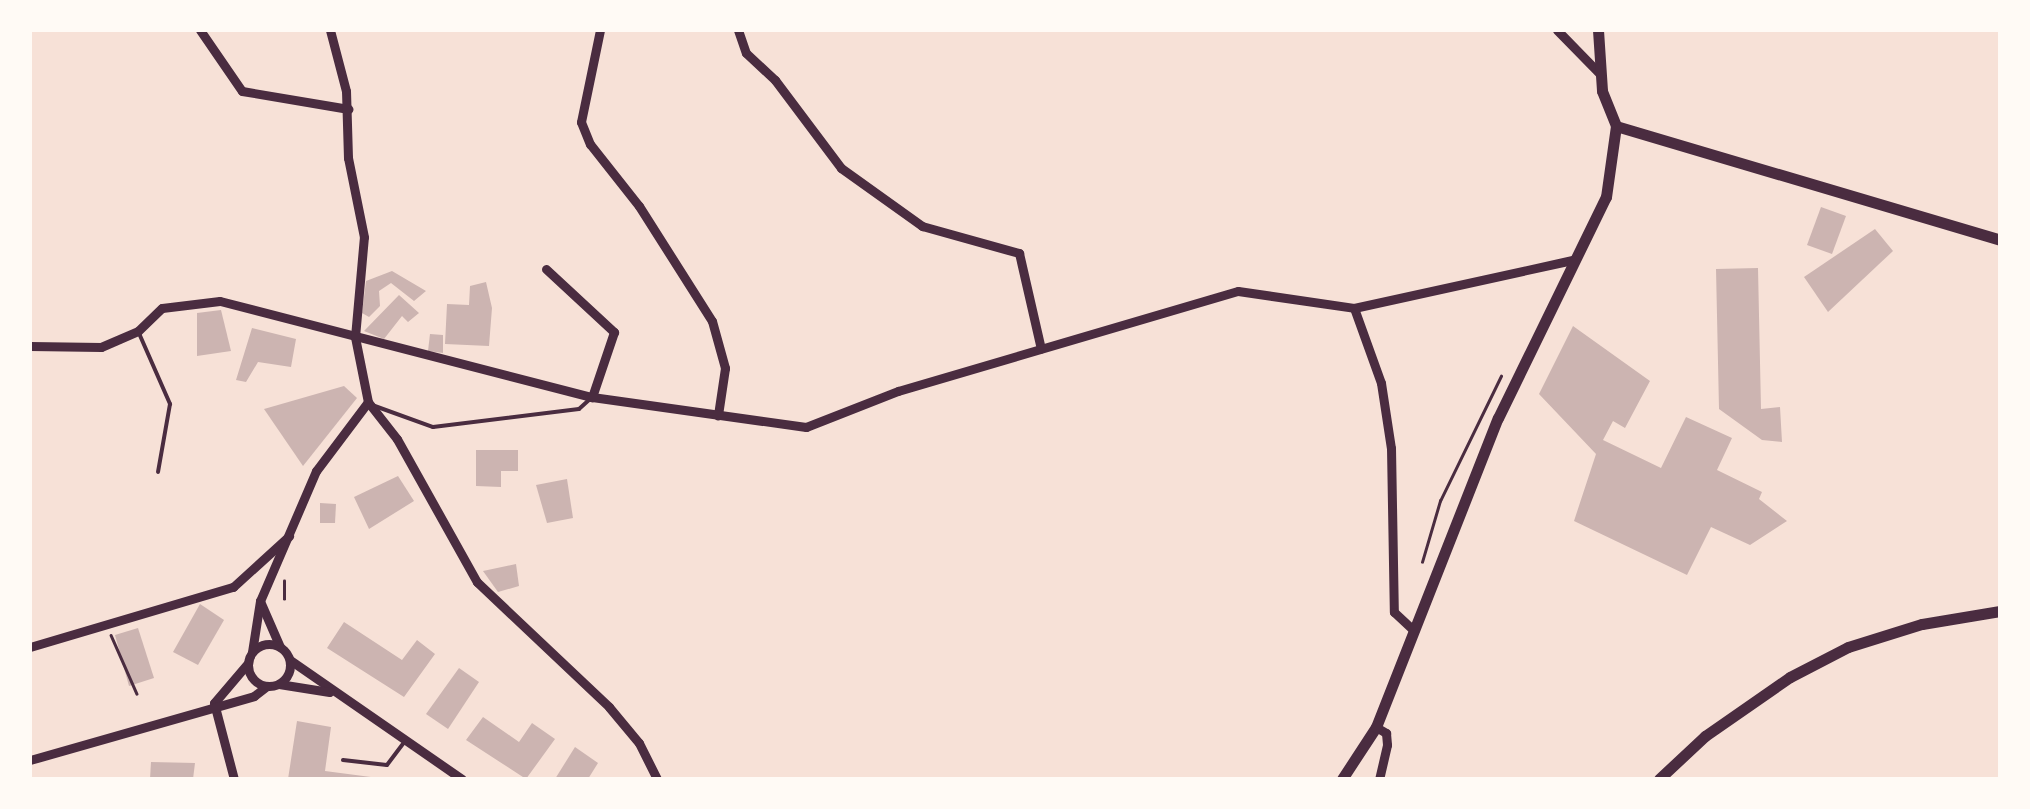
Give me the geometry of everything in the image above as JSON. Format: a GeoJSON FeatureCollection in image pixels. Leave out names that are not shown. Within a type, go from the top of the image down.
{"type":"FeatureCollection","features":[{"type":"Feature","properties":{"kind":"street"},"geometry":{"type":"LineString","coordinates":[[200,30],[242,90],[348,110]]}},
{"type":"Feature","properties":{"kind":"street"},"geometry":{"type":"LineString","coordinates":[[330,30],[348,110],[348,158],[364,237],[354,337],[368,402],[397,439],[477,582],[609,707],[639,744],[657,779]]}},
{"type":"Feature","properties":{"kind":"street"},"geometry":{"type":"LineString","coordinates":[[600,30],[581,122],[590,144],[639,206],[712,321],[725,368],[718,415]]}},
{"type":"Feature","properties":{"kind":"street"},"geometry":{"type":"LineString","coordinates":[[738,30],[746,52],[775,80],[841,168],[922,226],[1019,252],[1041,349]]}},
{"type":"Feature","properties":{"kind":"street"},"geometry":{"type":"LineString","coordinates":[[1556,30],[1599,73]]}},
{"type":"Feature","properties":{"kind":"street"},"geometry":{"type":"LineString","coordinates":[[1342,779],[1376,727],[1498,418],[1606,198],[1616,126],[1599,73],[1598,30]]}},
{"type":"Feature","properties":{"kind":"street"},"geometry":{"type":"LineString","coordinates":[[1616,126],[2000,240]]}},
{"type":"Feature","properties":{"kind":"street"},"geometry":{"type":"LineString","coordinates":[[30,346],[102,347],[138,331],[162,308],[220,301],[592,396],[806,428],[1041,349],[1238,290],[1354,308],[1577,259]]}},
{"type":"Feature","properties":{"kind":"street"},"geometry":{"type":"LineString","coordinates":[[546,268],[614,332],[592,396]]}},
{"type":"Feature","properties":{"kind":"street"},"geometry":{"type":"LineString","coordinates":[[1354,308],[1381,383],[1391,448],[1394,612],[1412,630]]}},
{"type":"Feature","properties":{"kind":"street"},"geometry":{"type":"LineString","coordinates":[[214,703],[248,663],[260,600],[316,471],[368,402]]}},
{"type":"Feature","properties":{"kind":"street"},"geometry":{"type":"LineString","coordinates":[[30,647],[233,587],[289,536]]}},
{"type":"Feature","properties":{"kind":"street"},"geometry":{"type":"LineString","coordinates":[[260,600],[290,660],[462,779]]}},
{"type":"Feature","properties":{"kind":"street"},"geometry":{"type":"LineString","coordinates":[[1659,779],[1705,736],[1790,677],[1848,647],[1922,624],[2000,611]]}},
{"type":"Feature","properties":{"kind":"street"},"geometry":{"type":"LineString","coordinates":[[252,652],[280,646]]}},
{"type":"Feature","properties":{"kind":"street"},"geometry":{"type":"LineString","coordinates":[[279,684],[290,660]]}},
{"type":"Feature","properties":{"kind":"street"},"geometry":{"type":"LineString","coordinates":[[248,663],[255,681],[267,686]]}},
{"type":"Feature","properties":{"kind":"street"},"geometry":{"type":"LineString","coordinates":[[30,760],[214,703],[254,696],[267,686],[279,684],[332,692]]}},
{"type":"Feature","properties":{"kind":"street"},"geometry":{"type":"LineString","coordinates":[[214,703],[234,779]]}},
{"type":"Feature","properties":{"kind":"street"},"geometry":{"type":"LineString","coordinates":[[1376,727],[1386,733],[1387,746],[1378,779]]}},
{"type":"Feature","properties":{"kind":"lane"},"geometry":{"type":"LineString","coordinates":[[138,331],[170,404],[158,472]]}},
{"type":"Feature","properties":{"kind":"lane"},"geometry":{"type":"LineString","coordinates":[[368,402],[432,426],[579,409],[592,396]]}},
{"type":"Feature","properties":{"kind":"lane"},"geometry":{"type":"LineString","coordinates":[[343,760],[387,765],[405,741]]}},
{"type":"Feature","properties":{"kind":"path"},"geometry":{"type":"LineString","coordinates":[[105,625],[137,694]]}},
{"type":"Feature","properties":{"kind":"building"},"geometry":{"type":"Polygon","coordinates":[[[1821,207],[1846,216],[1832,254],[1807,245],[1821,207]]]}},
{"type":"Feature","properties":{"kind":"building"},"geometry":{"type":"Polygon","coordinates":[[[1875,229],[1893,251],[1828,312],[1804,277],[1875,229]]]}},
{"type":"Feature","properties":{"kind":"building"},"geometry":{"type":"Polygon","coordinates":[[[1758,268],[1761,409],[1780,407],[1782,442],[1762,440],[1719,409],[1716,269],[1758,268]]]}},
{"type":"Feature","properties":{"kind":"building"},"geometry":{"type":"Polygon","coordinates":[[[392,271],[426,291],[414,301],[391,283],[379,291],[380,306],[369,317],[362,313],[366,281],[392,271]]]}},
{"type":"Feature","properties":{"kind":"building"},"geometry":{"type":"Polygon","coordinates":[[[486,282],[492,308],[489,346],[445,344],[447,304],[469,305],[470,286],[486,282]]]}},
{"type":"Feature","properties":{"kind":"building"},"geometry":{"type":"Polygon","coordinates":[[[399,295],[419,313],[408,322],[402,316],[384,339],[364,331],[399,295]]]}},
{"type":"Feature","properties":{"kind":"building"},"geometry":{"type":"Polygon","coordinates":[[[221,310],[231,351],[197,356],[197,313],[221,310]]]}},
{"type":"Feature","properties":{"kind":"building"},"geometry":{"type":"Polygon","coordinates":[[[1573,326],[1650,381],[1625,428],[1613,421],[1603,440],[1661,468],[1686,417],[1732,438],[1717,470],[1762,492],[1759,499],[1787,521],[1750,545],[1711,527],[1687,575],[1574,521],[1596,454],[1539,394],[1573,326]]]}},
{"type":"Feature","properties":{"kind":"building"},"geometry":{"type":"Polygon","coordinates":[[[252,328],[296,339],[291,367],[258,362],[246,382],[236,380],[252,328]]]}},
{"type":"Feature","properties":{"kind":"building"},"geometry":{"type":"Polygon","coordinates":[[[430,334],[443,335],[443,353],[428,351],[430,334]]]}},
{"type":"Feature","properties":{"kind":"building"},"geometry":{"type":"Polygon","coordinates":[[[344,386],[357,398],[303,466],[264,409],[344,386]]]}},
{"type":"Feature","properties":{"kind":"building"},"geometry":{"type":"Polygon","coordinates":[[[476,450],[518,450],[518,471],[501,471],[501,487],[476,486],[476,450]]]}},
{"type":"Feature","properties":{"kind":"building"},"geometry":{"type":"Polygon","coordinates":[[[398,476],[414,501],[369,529],[354,497],[398,476]]]}},
{"type":"Feature","properties":{"kind":"building"},"geometry":{"type":"Polygon","coordinates":[[[567,479],[573,518],[547,523],[536,485],[567,479]]]}},
{"type":"Feature","properties":{"kind":"building"},"geometry":{"type":"Polygon","coordinates":[[[320,503],[336,504],[335,523],[320,523],[320,503]]]}},
{"type":"Feature","properties":{"kind":"building"},"geometry":{"type":"Polygon","coordinates":[[[516,564],[519,586],[498,592],[483,571],[516,564]]]}},
{"type":"Feature","properties":{"kind":"building"},"geometry":{"type":"Polygon","coordinates":[[[200,604],[224,620],[198,665],[173,652],[200,604]]]}},
{"type":"Feature","properties":{"kind":"building"},"geometry":{"type":"Polygon","coordinates":[[[344,622],[402,660],[417,640],[435,654],[404,697],[327,648],[344,622]]]}},
{"type":"Feature","properties":{"kind":"building"},"geometry":{"type":"Polygon","coordinates":[[[138,628],[154,678],[129,686],[115,635],[138,628]]]}},
{"type":"Feature","properties":{"kind":"building"},"geometry":{"type":"Polygon","coordinates":[[[459,668],[479,682],[448,729],[426,714],[459,668]]]}},
{"type":"Feature","properties":{"kind":"building"},"geometry":{"type":"Polygon","coordinates":[[[483,717],[519,742],[532,723],[555,739],[526,779],[466,740],[483,717]]]}},
{"type":"Feature","properties":{"kind":"building"},"geometry":{"type":"Polygon","coordinates":[[[297,721],[331,727],[325,771],[386,779],[288,779],[297,721]]]}},
{"type":"Feature","properties":{"kind":"building"},"geometry":{"type":"Polygon","coordinates":[[[575,747],[598,763],[588,779],[555,779],[575,747]]]}},
{"type":"Feature","properties":{"kind":"building"},"geometry":{"type":"Polygon","coordinates":[[[151,762],[195,763],[193,779],[150,779],[151,762]]]}}]}
